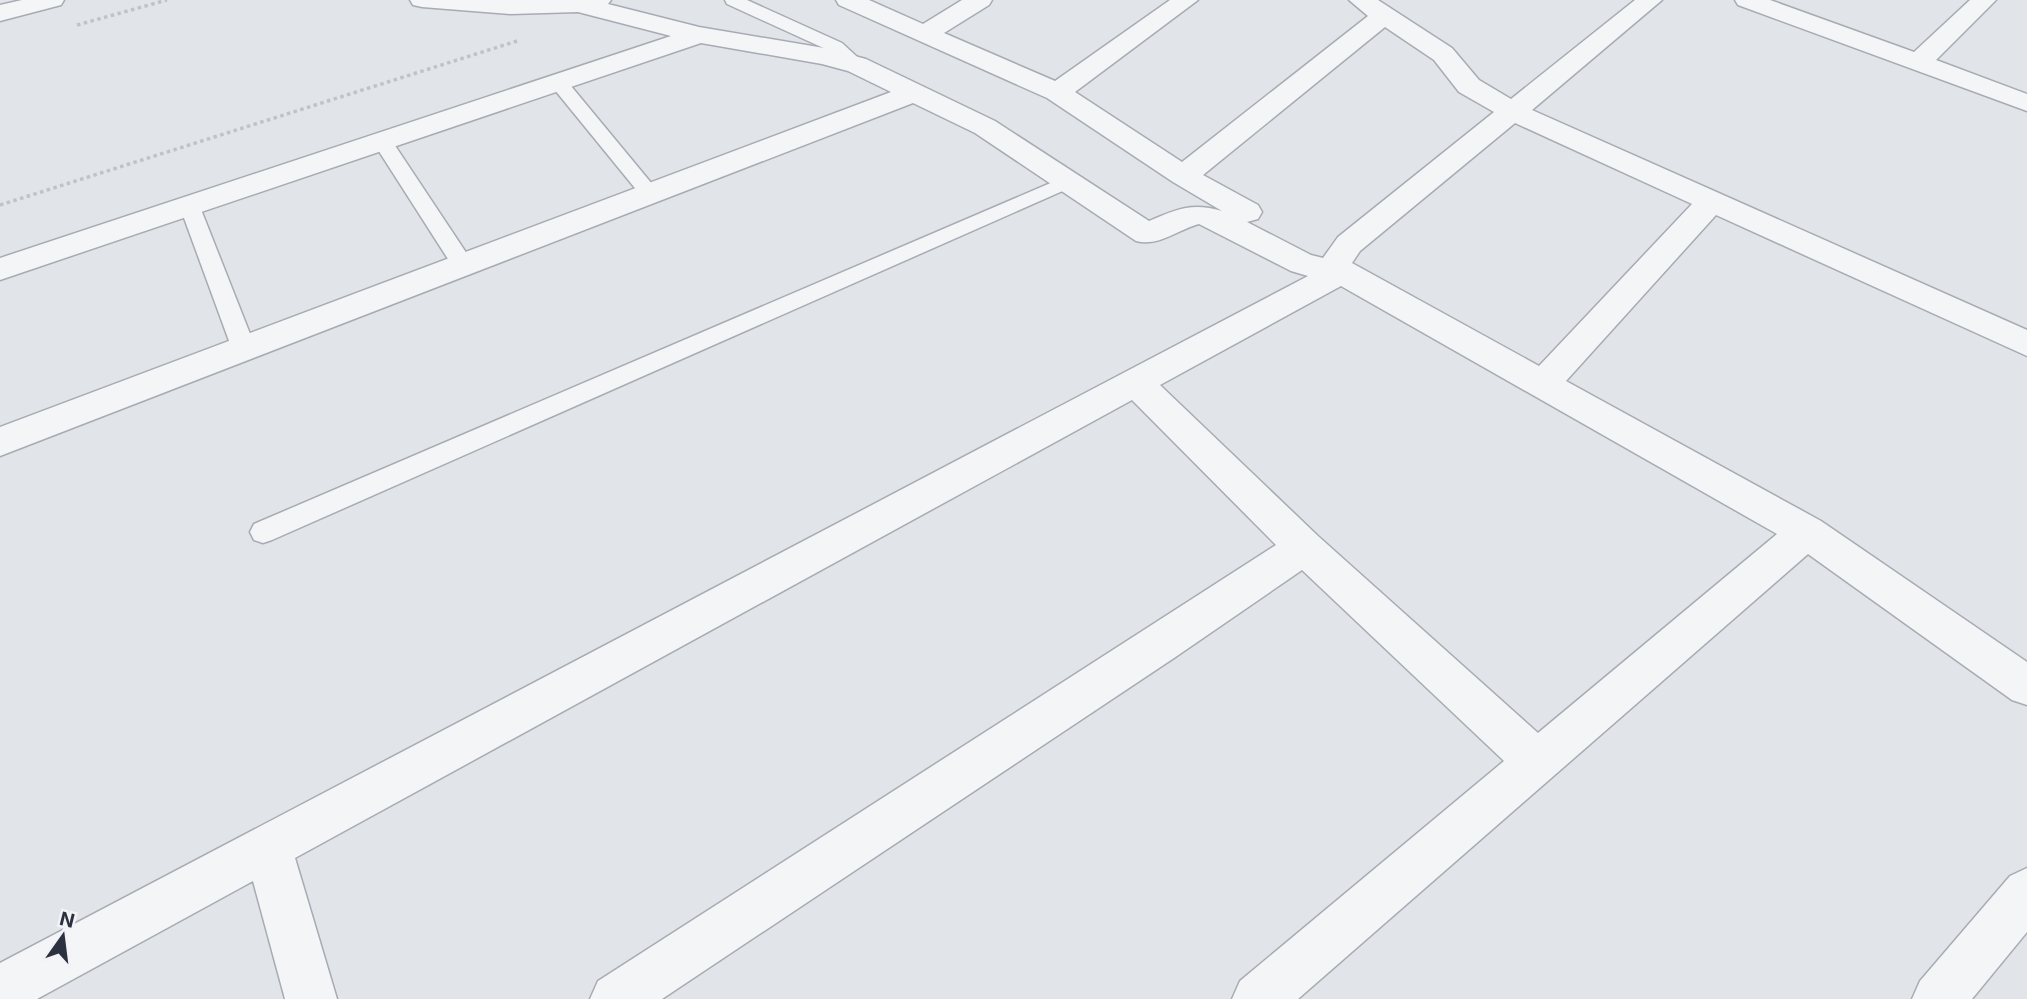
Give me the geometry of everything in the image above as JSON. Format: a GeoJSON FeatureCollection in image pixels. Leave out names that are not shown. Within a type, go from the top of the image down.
{"type":"FeatureCollection","features":[{"type":"Feature","properties":{"kind":"street"},"geometry":{"type":"LineString","coordinates":[[0,13],[51,0]]}},
{"type":"Feature","properties":{"kind":"street"},"geometry":{"type":"LineString","coordinates":[[422,0],[578,3],[699,35],[857,65],[985,127],[1147,234],[1177,220],[1200,214],[1222,221],[1302,264],[1338,268]]}},
{"type":"Feature","properties":{"kind":"street"},"geometry":{"type":"LineString","coordinates":[[848,0],[1057,92],[1183,176],[1338,268],[1807,532],[2027,686]]}},
{"type":"Feature","properties":{"kind":"street"},"geometry":{"type":"LineString","coordinates":[[924,34],[980,0]]}},
{"type":"Feature","properties":{"kind":"street"},"geometry":{"type":"LineString","coordinates":[[1057,92],[1186,0]]}},
{"type":"Feature","properties":{"kind":"street"},"geometry":{"type":"LineString","coordinates":[[1,999],[0,991],[1136,383],[1338,268],[1349,244],[1650,0]]}},
{"type":"Feature","properties":{"kind":"street"},"geometry":{"type":"LineString","coordinates":[[1747,0],[2027,103]]}},
{"type":"Feature","properties":{"kind":"street"},"geometry":{"type":"LineString","coordinates":[[1919,63],[1984,0]]}},
{"type":"Feature","properties":{"kind":"street"},"geometry":{"type":"LineString","coordinates":[[1183,176],[1372,8],[1443,54],[1469,86],[1511,111],[2027,344]]}},
{"type":"Feature","properties":{"kind":"street"},"geometry":{"type":"LineString","coordinates":[[0,269],[699,35]]}},
{"type":"Feature","properties":{"kind":"street"},"geometry":{"type":"LineString","coordinates":[[0,442],[913,93]]}},
{"type":"Feature","properties":{"kind":"street"},"geometry":{"type":"LineString","coordinates":[[1542,385],[1710,203]]}},
{"type":"Feature","properties":{"kind":"street"},"geometry":{"type":"LineString","coordinates":[[1136,383],[1304,547],[1538,762]]}},
{"type":"Feature","properties":{"kind":"street"},"geometry":{"type":"LineString","coordinates":[[1258,999],[1807,532]]}},
{"type":"Feature","properties":{"kind":"street"},"geometry":{"type":"LineString","coordinates":[[616,999],[1159,645],[1304,547]]}},
{"type":"Feature","properties":{"kind":"street"},"geometry":{"type":"LineString","coordinates":[[268,847],[311,999]]}},
{"type":"Feature","properties":{"kind":"street"},"geometry":{"type":"LineString","coordinates":[[1938,999],[2027,893]]}},
{"type":"Feature","properties":{"kind":"lane"},"geometry":{"type":"LineString","coordinates":[[733,0],[836,47],[857,65]]}},
{"type":"Feature","properties":{"kind":"lane"},"geometry":{"type":"LineString","coordinates":[[559,84],[650,194]]}},
{"type":"Feature","properties":{"kind":"lane"},"geometry":{"type":"LineString","coordinates":[[383,142],[463,265]]}},
{"type":"Feature","properties":{"kind":"lane"},"geometry":{"type":"LineString","coordinates":[[263,532],[1067,182]]}},
{"type":"Feature","properties":{"kind":"lane"},"geometry":{"type":"LineString","coordinates":[[190,207],[244,349]]}},
{"type":"Feature","properties":{"kind":"path"},"geometry":{"type":"LineString","coordinates":[[77,25],[167,0]]}},
{"type":"Feature","properties":{"kind":"path"},"geometry":{"type":"LineString","coordinates":[[0,205],[536,35],[578,3]]}}]}
